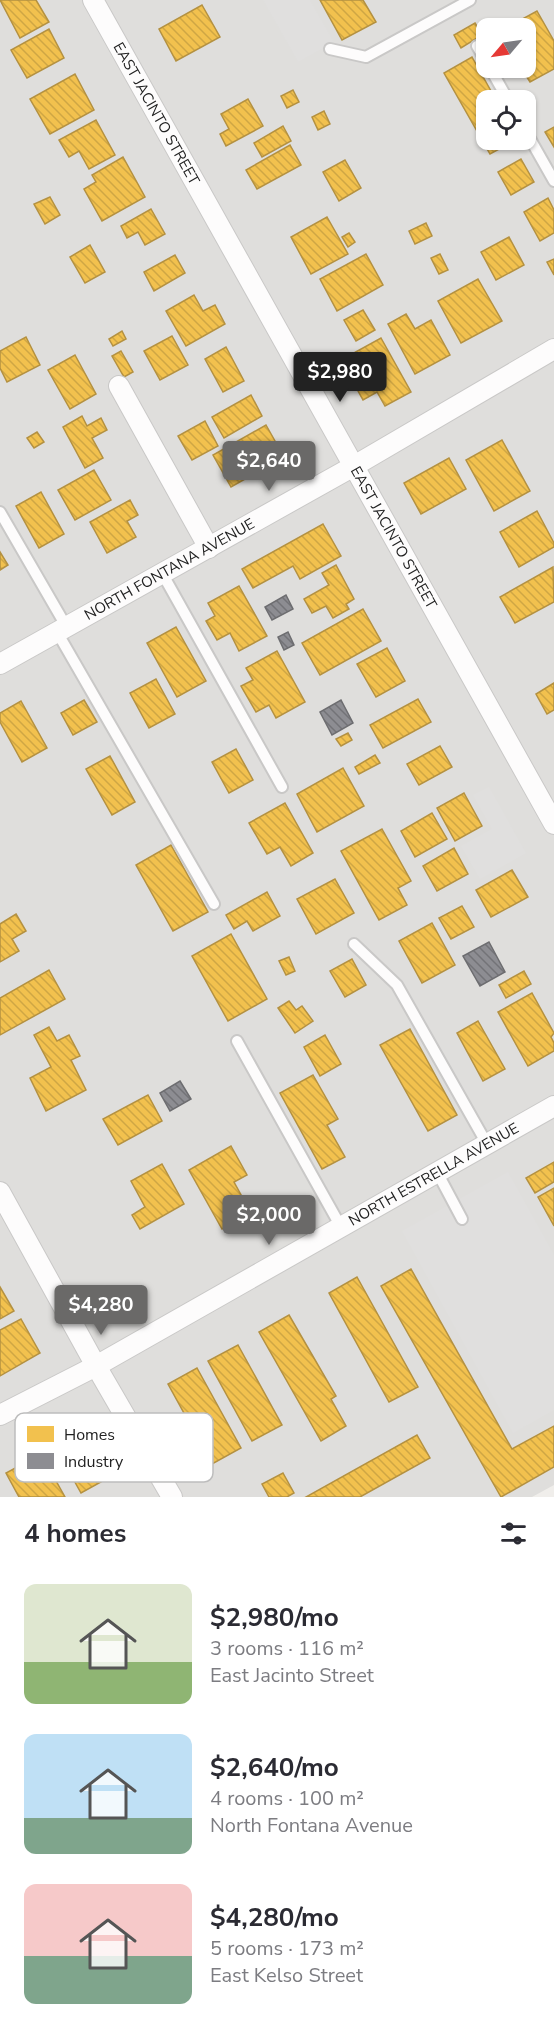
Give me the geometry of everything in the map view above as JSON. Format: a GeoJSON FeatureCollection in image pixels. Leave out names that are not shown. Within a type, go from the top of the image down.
{"type":"FeatureCollection","features":[{"type":"Feature","properties":{"kind":"street","name":"EAST JACINTO STREET"},"geometry":{"type":"LineString","coordinates":[[93,0],[554,824]]}},
{"type":"Feature","properties":{"kind":"street","name":"NORTH FONTANA AVENUE"},"geometry":{"type":"LineString","coordinates":[[0,664],[354,466],[554,349]]}},
{"type":"Feature","properties":{"kind":"street"},"geometry":{"type":"LineString","coordinates":[[119,386],[209,548]]}},
{"type":"Feature","properties":{"kind":"street","name":"NORTH ESTRELLA AVENUE"},"geometry":{"type":"LineString","coordinates":[[0,1415],[96,1366],[554,1106]]}},
{"type":"Feature","properties":{"kind":"street"},"geometry":{"type":"LineString","coordinates":[[0,1192],[123,1413]]}},
{"type":"Feature","properties":{"kind":"street"},"geometry":{"type":"LineString","coordinates":[[163,1482],[172,1497]]}},
{"type":"Feature","properties":{"kind":"lane"},"geometry":{"type":"LineString","coordinates":[[330,50],[366,57],[470,0]]}},
{"type":"Feature","properties":{"kind":"lane"},"geometry":{"type":"LineString","coordinates":[[536,150],[554,182]]}},
{"type":"Feature","properties":{"kind":"lane"},"geometry":{"type":"LineString","coordinates":[[0,512],[61,629],[214,904]]}},
{"type":"Feature","properties":{"kind":"lane"},"geometry":{"type":"LineString","coordinates":[[162,573],[282,787]]}},
{"type":"Feature","properties":{"kind":"lane"},"geometry":{"type":"LineString","coordinates":[[354,944],[398,985],[487,1144]]}},
{"type":"Feature","properties":{"kind":"lane"},"geometry":{"type":"LineString","coordinates":[[237,1041],[341,1227]]}},
{"type":"Feature","properties":{"kind":"lane"},"geometry":{"type":"LineString","coordinates":[[437,1172],[462,1219]]}},
{"type":"Feature","properties":{"kind":"shaded area"},"geometry":{"type":"Polygon","coordinates":[[[0,0],[554,0],[554,1485],[532,1497],[0,1497],[0,0]]]}},
{"type":"Feature","properties":{"kind":"shaded area"},"geometry":{"type":"Polygon","coordinates":[[[263,0],[310,0],[334,42],[298,62],[263,0]]]}},
{"type":"Feature","properties":{"kind":"shaded area"},"geometry":{"type":"Polygon","coordinates":[[[489,787],[526,853],[480,879],[461,846],[492,829],[473,795],[489,787]]]}},
{"type":"Feature","properties":{"kind":"shaded area"},"geometry":{"type":"Polygon","coordinates":[[[508,1172],[554,1255],[554,1410],[513,1433],[402,1231],[508,1172]]]}},
{"type":"Feature","properties":{"kind":"building: Homes"},"geometry":{"type":"Polygon","coordinates":[[[0,0],[36,0],[49,22],[20,38],[0,0]]]}},
{"type":"Feature","properties":{"kind":"building: Homes"},"geometry":{"type":"Polygon","coordinates":[[[320,0],[363,0],[376,22],[342,40],[320,0]]]}},
{"type":"Feature","properties":{"kind":"building: Homes"},"geometry":{"type":"Polygon","coordinates":[[[202,5],[220,37],[176,61],[159,29],[202,5]]]}},
{"type":"Feature","properties":{"kind":"building: Homes"},"geometry":{"type":"Polygon","coordinates":[[[537,11],[554,41],[554,69],[530,82],[527,78],[536,78],[536,18],[524,18],[537,11]]]}},
{"type":"Feature","properties":{"kind":"building: Homes"},"geometry":{"type":"Polygon","coordinates":[[[475,23],[476,25],[476,39],[461,48],[454,35],[475,23]]]}},
{"type":"Feature","properties":{"kind":"building: Homes"},"geometry":{"type":"Polygon","coordinates":[[[49,29],[64,58],[27,78],[11,50],[49,29]]]}},
{"type":"Feature","properties":{"kind":"building: Homes"},"geometry":{"type":"Polygon","coordinates":[[[472,57],[476,64],[476,78],[484,78],[490,90],[476,90],[476,129],[444,73],[472,57]]]}},
{"type":"Feature","properties":{"kind":"building: Homes"},"geometry":{"type":"Polygon","coordinates":[[[75,74],[94,110],[50,134],[30,99],[75,74]]]}},
{"type":"Feature","properties":{"kind":"building: Homes"},"geometry":{"type":"Polygon","coordinates":[[[293,90],[299,102],[287,108],[281,96],[293,90]]]}},
{"type":"Feature","properties":{"kind":"building: Homes"},"geometry":{"type":"Polygon","coordinates":[[[248,99],[263,126],[226,146],[220,134],[229,129],[221,114],[248,99]]]}},
{"type":"Feature","properties":{"kind":"building: Homes"},"geometry":{"type":"Polygon","coordinates":[[[324,111],[330,124],[318,130],[312,117],[324,111]]]}},
{"type":"Feature","properties":{"kind":"building: Homes"},"geometry":{"type":"Polygon","coordinates":[[[96,120],[115,155],[89,169],[79,151],[69,157],[59,140],[96,120]]]}},
{"type":"Feature","properties":{"kind":"building: Homes"},"geometry":{"type":"Polygon","coordinates":[[[283,126],[291,141],[262,157],[254,143],[283,126]]]}},
{"type":"Feature","properties":{"kind":"building: Homes"},"geometry":{"type":"Polygon","coordinates":[[[554,127],[554,147],[545,132],[554,127]]]}},
{"type":"Feature","properties":{"kind":"building: Homes"},"geometry":{"type":"Polygon","coordinates":[[[290,145],[301,165],[257,189],[246,170],[290,145]]]}},
{"type":"Feature","properties":{"kind":"building: Homes"},"geometry":{"type":"Polygon","coordinates":[[[123,157],[145,197],[102,221],[84,189],[96,182],[92,175],[123,157]]]}},
{"type":"Feature","properties":{"kind":"building: Homes"},"geometry":{"type":"Polygon","coordinates":[[[521,159],[534,182],[511,195],[498,172],[521,159]]]}},
{"type":"Feature","properties":{"kind":"building: Homes"},"geometry":{"type":"Polygon","coordinates":[[[345,160],[361,188],[339,201],[323,172],[345,160]]]}},
{"type":"Feature","properties":{"kind":"building: Homes"},"geometry":{"type":"Polygon","coordinates":[[[50,197],[60,215],[45,224],[34,204],[50,197]]]}},
{"type":"Feature","properties":{"kind":"building: Homes"},"geometry":{"type":"Polygon","coordinates":[[[548,198],[554,210],[554,233],[540,241],[524,212],[548,198]]]}},
{"type":"Feature","properties":{"kind":"building: Homes"},"geometry":{"type":"Polygon","coordinates":[[[151,209],[165,234],[145,245],[138,232],[127,238],[121,226],[151,209]]]}},
{"type":"Feature","properties":{"kind":"building: Homes"},"geometry":{"type":"Polygon","coordinates":[[[327,217],[348,254],[311,274],[291,237],[327,217]]]}},
{"type":"Feature","properties":{"kind":"building: Homes"},"geometry":{"type":"Polygon","coordinates":[[[426,223],[432,236],[415,244],[409,231],[426,223]]]}},
{"type":"Feature","properties":{"kind":"building: Homes"},"geometry":{"type":"Polygon","coordinates":[[[349,233],[355,242],[348,247],[342,237],[349,233]]]}},
{"type":"Feature","properties":{"kind":"building: Homes"},"geometry":{"type":"Polygon","coordinates":[[[509,237],[524,265],[496,280],[481,252],[509,237]]]}},
{"type":"Feature","properties":{"kind":"building: Homes"},"geometry":{"type":"Polygon","coordinates":[[[90,245],[105,272],[85,283],[70,257],[90,245]]]}},
{"type":"Feature","properties":{"kind":"building: Homes"},"geometry":{"type":"Polygon","coordinates":[[[366,254],[383,285],[337,311],[320,279],[366,254]]]}},
{"type":"Feature","properties":{"kind":"building: Homes"},"geometry":{"type":"Polygon","coordinates":[[[440,254],[448,270],[439,274],[431,258],[440,254]]]}},
{"type":"Feature","properties":{"kind":"building: Homes"},"geometry":{"type":"Polygon","coordinates":[[[175,255],[185,273],[154,291],[144,272],[175,255]]]}},
{"type":"Feature","properties":{"kind":"building: Homes"},"geometry":{"type":"Polygon","coordinates":[[[554,259],[554,275],[547,262],[554,259]]]}},
{"type":"Feature","properties":{"kind":"building: Homes"},"geometry":{"type":"Polygon","coordinates":[[[478,279],[502,321],[461,343],[438,301],[478,279]]]}},
{"type":"Feature","properties":{"kind":"building: Homes"},"geometry":{"type":"Polygon","coordinates":[[[194,295],[203,311],[215,305],[225,324],[186,346],[166,311],[194,295]]]}},
{"type":"Feature","properties":{"kind":"building: Homes"},"geometry":{"type":"Polygon","coordinates":[[[363,310],[375,330],[356,341],[344,320],[363,310]]]}},
{"type":"Feature","properties":{"kind":"building: Homes"},"geometry":{"type":"Polygon","coordinates":[[[406,314],[415,329],[431,320],[450,355],[415,374],[388,324],[406,314]]]}},
{"type":"Feature","properties":{"kind":"building: Homes"},"geometry":{"type":"Polygon","coordinates":[[[122,331],[126,339],[113,346],[109,339],[122,331]]]}},
{"type":"Feature","properties":{"kind":"building: Homes"},"geometry":{"type":"Polygon","coordinates":[[[172,336],[188,365],[160,380],[144,351],[172,336]]]}},
{"type":"Feature","properties":{"kind":"building: Homes"},"geometry":{"type":"Polygon","coordinates":[[[26,337],[40,365],[7,382],[0,368],[0,351],[26,337]]]}},
{"type":"Feature","properties":{"kind":"building: Homes"},"geometry":{"type":"Polygon","coordinates":[[[381,338],[411,392],[385,406],[377,392],[363,400],[341,360],[381,338]]]}},
{"type":"Feature","properties":{"kind":"building: Homes"},"geometry":{"type":"Polygon","coordinates":[[[226,347],[244,381],[223,392],[205,359],[226,347]]]}},
{"type":"Feature","properties":{"kind":"building: Homes"},"geometry":{"type":"Polygon","coordinates":[[[121,351],[133,372],[124,377],[112,356],[121,351]]]}},
{"type":"Feature","properties":{"kind":"building: Homes"},"geometry":{"type":"Polygon","coordinates":[[[75,355],[96,394],[70,409],[48,370],[75,355]]]}},
{"type":"Feature","properties":{"kind":"building: Homes"},"geometry":{"type":"Polygon","coordinates":[[[251,395],[262,416],[224,438],[212,417],[251,395]]]}},
{"type":"Feature","properties":{"kind":"building: Homes"},"geometry":{"type":"Polygon","coordinates":[[[82,416],[87,426],[101,418],[107,430],[92,438],[103,458],[85,468],[63,427],[82,416]]]}},
{"type":"Feature","properties":{"kind":"building: Homes"},"geometry":{"type":"Polygon","coordinates":[[[205,421],[218,446],[192,460],[178,436],[205,421]]]}},
{"type":"Feature","properties":{"kind":"building: Homes"},"geometry":{"type":"Polygon","coordinates":[[[266,425],[284,457],[231,487],[213,455],[266,425]]]}},
{"type":"Feature","properties":{"kind":"building: Homes"},"geometry":{"type":"Polygon","coordinates":[[[37,432],[44,442],[34,448],[27,438],[37,432]]]}},
{"type":"Feature","properties":{"kind":"building: Homes"},"geometry":{"type":"Polygon","coordinates":[[[502,440],[530,491],[494,511],[466,460],[502,440]]]}},
{"type":"Feature","properties":{"kind":"building: Homes"},"geometry":{"type":"Polygon","coordinates":[[[449,458],[466,489],[421,514],[404,483],[449,458]]]}},
{"type":"Feature","properties":{"kind":"building: Homes"},"geometry":{"type":"Polygon","coordinates":[[[94,470],[111,500],[75,520],[58,490],[94,470]]]}},
{"type":"Feature","properties":{"kind":"building: Homes"},"geometry":{"type":"Polygon","coordinates":[[[41,492],[64,534],[39,548],[16,506],[41,492]]]}},
{"type":"Feature","properties":{"kind":"building: Homes"},"geometry":{"type":"Polygon","coordinates":[[[130,500],[138,515],[127,521],[136,537],[107,553],[90,522],[130,500]]]}},
{"type":"Feature","properties":{"kind":"building: Homes"},"geometry":{"type":"Polygon","coordinates":[[[537,511],[554,547],[519,567],[500,532],[537,511]]]}},
{"type":"Feature","properties":{"kind":"building: Homes"},"geometry":{"type":"Polygon","coordinates":[[[323,524],[341,556],[300,579],[293,566],[253,588],[242,569],[323,524]]]}},
{"type":"Feature","properties":{"kind":"building: Homes"},"geometry":{"type":"Polygon","coordinates":[[[0,552],[8,565],[0,570],[0,552]]]}},
{"type":"Feature","properties":{"kind":"building: Homes"},"geometry":{"type":"Polygon","coordinates":[[[336,565],[354,599],[346,604],[349,609],[333,618],[326,606],[312,613],[304,599],[329,585],[322,573],[336,565]]]}},
{"type":"Feature","properties":{"kind":"building: Homes"},"geometry":{"type":"Polygon","coordinates":[[[553,567],[554,602],[515,623],[500,597],[553,567]]]}},
{"type":"Feature","properties":{"kind":"building: Homes"},"geometry":{"type":"Polygon","coordinates":[[[239,586],[267,636],[239,651],[230,633],[217,640],[206,621],[215,616],[208,603],[239,586]]]}},
{"type":"Feature","properties":{"kind":"building: Homes"},"geometry":{"type":"Polygon","coordinates":[[[363,609],[381,641],[320,675],[302,643],[363,609]]]}},
{"type":"Feature","properties":{"kind":"building: Homes"},"geometry":{"type":"Polygon","coordinates":[[[176,627],[206,681],[177,697],[147,643],[176,627]]]}},
{"type":"Feature","properties":{"kind":"building: Homes"},"geometry":{"type":"Polygon","coordinates":[[[387,648],[405,681],[376,697],[357,664],[387,648]]]}},
{"type":"Feature","properties":{"kind":"building: Homes"},"geometry":{"type":"Polygon","coordinates":[[[277,651],[305,702],[276,718],[269,705],[256,712],[241,686],[253,680],[246,668],[277,651]]]}},
{"type":"Feature","properties":{"kind":"building: Homes"},"geometry":{"type":"Polygon","coordinates":[[[156,679],[175,714],[149,728],[130,693],[156,679]]]}},
{"type":"Feature","properties":{"kind":"building: Homes"},"geometry":{"type":"Polygon","coordinates":[[[554,683],[554,710],[547,714],[536,694],[554,683]]]}},
{"type":"Feature","properties":{"kind":"building: Homes"},"geometry":{"type":"Polygon","coordinates":[[[418,699],[431,722],[383,748],[370,725],[418,699]]]}},
{"type":"Feature","properties":{"kind":"building: Homes"},"geometry":{"type":"Polygon","coordinates":[[[84,700],[97,722],[73,735],[61,713],[84,700]]]}},
{"type":"Feature","properties":{"kind":"building: Homes"},"geometry":{"type":"Polygon","coordinates":[[[21,701],[47,748],[22,762],[0,722],[0,713],[21,701]]]}},
{"type":"Feature","properties":{"kind":"building: Homes"},"geometry":{"type":"Polygon","coordinates":[[[348,733],[352,740],[341,746],[336,739],[348,733]]]}},
{"type":"Feature","properties":{"kind":"building: Homes"},"geometry":{"type":"Polygon","coordinates":[[[440,746],[452,767],[419,785],[407,764],[440,746]]]}},
{"type":"Feature","properties":{"kind":"building: Homes"},"geometry":{"type":"Polygon","coordinates":[[[236,749],[253,780],[229,793],[212,762],[236,749]]]}},
{"type":"Feature","properties":{"kind":"building: Homes"},"geometry":{"type":"Polygon","coordinates":[[[375,755],[380,763],[359,774],[355,767],[375,755]]]}},
{"type":"Feature","properties":{"kind":"building: Homes"},"geometry":{"type":"Polygon","coordinates":[[[110,756],[135,802],[112,815],[86,769],[110,756]]]}},
{"type":"Feature","properties":{"kind":"building: Homes"},"geometry":{"type":"Polygon","coordinates":[[[343,768],[364,806],[317,832],[297,794],[343,768]]]}},
{"type":"Feature","properties":{"kind":"building: Homes"},"geometry":{"type":"Polygon","coordinates":[[[464,793],[482,826],[455,841],[437,808],[464,793]]]}},
{"type":"Feature","properties":{"kind":"building: Homes"},"geometry":{"type":"Polygon","coordinates":[[[285,803],[313,853],[291,866],[280,847],[267,854],[249,823],[285,803]]]}},
{"type":"Feature","properties":{"kind":"building: Homes"},"geometry":{"type":"Polygon","coordinates":[[[432,813],[447,839],[415,857],[401,831],[432,813]]]}},
{"type":"Feature","properties":{"kind":"building: Homes"},"geometry":{"type":"Polygon","coordinates":[[[382,829],[411,881],[398,888],[407,905],[379,920],[341,851],[382,829]]]}},
{"type":"Feature","properties":{"kind":"building: Homes"},"geometry":{"type":"Polygon","coordinates":[[[171,845],[208,912],[173,931],[136,865],[171,845]]]}},
{"type":"Feature","properties":{"kind":"building: Homes"},"geometry":{"type":"Polygon","coordinates":[[[454,848],[468,874],[437,891],[423,866],[454,848]]]}},
{"type":"Feature","properties":{"kind":"building: Homes"},"geometry":{"type":"Polygon","coordinates":[[[512,870],[528,897],[491,917],[476,890],[512,870]]]}},
{"type":"Feature","properties":{"kind":"building: Homes"},"geometry":{"type":"Polygon","coordinates":[[[335,879],[354,913],[316,934],[297,899],[335,879]]]}},
{"type":"Feature","properties":{"kind":"building: Homes"},"geometry":{"type":"Polygon","coordinates":[[[267,892],[280,916],[253,931],[247,921],[234,929],[226,915],[267,892]]]}},
{"type":"Feature","properties":{"kind":"building: Homes"},"geometry":{"type":"Polygon","coordinates":[[[462,906],[474,927],[451,939],[439,918],[462,906]]]}},
{"type":"Feature","properties":{"kind":"building: Homes"},"geometry":{"type":"Polygon","coordinates":[[[16,914],[26,931],[12,939],[19,951],[0,962],[0,924],[16,914]]]}},
{"type":"Feature","properties":{"kind":"building: Homes"},"geometry":{"type":"Polygon","coordinates":[[[432,923],[455,965],[422,983],[399,941],[432,923]]]}},
{"type":"Feature","properties":{"kind":"building: Homes"},"geometry":{"type":"Polygon","coordinates":[[[231,934],[267,999],[228,1021],[192,956],[231,934]]]}},
{"type":"Feature","properties":{"kind":"building: Homes"},"geometry":{"type":"Polygon","coordinates":[[[289,957],[295,971],[286,975],[279,961],[289,957]]]}},
{"type":"Feature","properties":{"kind":"building: Homes"},"geometry":{"type":"Polygon","coordinates":[[[352,959],[366,985],[345,997],[330,971],[352,959]]]}},
{"type":"Feature","properties":{"kind":"building: Homes"},"geometry":{"type":"Polygon","coordinates":[[[49,970],[65,999],[0,1035],[0,998],[49,970]]]}},
{"type":"Feature","properties":{"kind":"building: Homes"},"geometry":{"type":"Polygon","coordinates":[[[524,971],[531,984],[506,998],[499,985],[524,971]]]}},
{"type":"Feature","properties":{"kind":"building: Homes"},"geometry":{"type":"Polygon","coordinates":[[[532,993],[554,1033],[551,1037],[554,1051],[528,1066],[498,1012],[532,993]]]}},
{"type":"Feature","properties":{"kind":"building: Homes"},"geometry":{"type":"Polygon","coordinates":[[[289,1001],[296,1010],[302,1006],[313,1021],[295,1033],[278,1008],[289,1001]]]}},
{"type":"Feature","properties":{"kind":"building: Homes"},"geometry":{"type":"Polygon","coordinates":[[[478,1021],[505,1069],[483,1081],[457,1033],[478,1021]]]}},
{"type":"Feature","properties":{"kind":"building: Homes"},"geometry":{"type":"Polygon","coordinates":[[[49,1027],[57,1041],[69,1035],[80,1056],[71,1060],[86,1090],[46,1111],[30,1078],[51,1067],[34,1035],[49,1027]]]}},
{"type":"Feature","properties":{"kind":"building: Homes"},"geometry":{"type":"Polygon","coordinates":[[[410,1029],[457,1115],[428,1131],[380,1045],[410,1029]]]}},
{"type":"Feature","properties":{"kind":"building: Homes"},"geometry":{"type":"Polygon","coordinates":[[[325,1035],[341,1064],[320,1076],[304,1047],[325,1035]]]}},
{"type":"Feature","properties":{"kind":"building: Homes"},"geometry":{"type":"Polygon","coordinates":[[[313,1075],[338,1119],[327,1125],[345,1157],[322,1169],[280,1093],[313,1075]]]}},
{"type":"Feature","properties":{"kind":"building: Homes"},"geometry":{"type":"Polygon","coordinates":[[[148,1095],[162,1121],[118,1145],[103,1119],[148,1095]]]}},
{"type":"Feature","properties":{"kind":"building: Homes"},"geometry":{"type":"Polygon","coordinates":[[[231,1146],[247,1175],[234,1182],[251,1213],[222,1229],[189,1170],[231,1146]]]}},
{"type":"Feature","properties":{"kind":"building: Homes"},"geometry":{"type":"Polygon","coordinates":[[[554,1162],[554,1182],[535,1193],[526,1178],[554,1162]]]}},
{"type":"Feature","properties":{"kind":"building: Homes"},"geometry":{"type":"Polygon","coordinates":[[[162,1164],[184,1204],[140,1229],[132,1215],[145,1207],[131,1181],[162,1164]]]}},
{"type":"Feature","properties":{"kind":"building: Homes"},"geometry":{"type":"Polygon","coordinates":[[[554,1188],[554,1226],[538,1197],[554,1188]]]}},
{"type":"Feature","properties":{"kind":"building: Homes"},"geometry":{"type":"Polygon","coordinates":[[[411,1269],[512,1449],[554,1426],[554,1467],[501,1497],[381,1286],[411,1269]]]}},
{"type":"Feature","properties":{"kind":"building: Homes"},"geometry":{"type":"Polygon","coordinates":[[[357,1277],[418,1387],[389,1402],[329,1293],[357,1277]]]}},
{"type":"Feature","properties":{"kind":"building: Homes"},"geometry":{"type":"Polygon","coordinates":[[[0,1287],[14,1311],[0,1319],[0,1287]]]}},
{"type":"Feature","properties":{"kind":"building: Homes"},"geometry":{"type":"Polygon","coordinates":[[[289,1315],[336,1396],[331,1399],[346,1426],[321,1441],[259,1332],[289,1315]]]}},
{"type":"Feature","properties":{"kind":"building: Homes"},"geometry":{"type":"Polygon","coordinates":[[[21,1319],[40,1353],[0,1376],[0,1330],[21,1319]]]}},
{"type":"Feature","properties":{"kind":"building: Homes"},"geometry":{"type":"Polygon","coordinates":[[[238,1345],[282,1425],[252,1441],[208,1361],[238,1345]]]}},
{"type":"Feature","properties":{"kind":"building: Homes"},"geometry":{"type":"Polygon","coordinates":[[[197,1368],[241,1448],[213,1463],[213,1413],[184,1413],[168,1384],[197,1368]]]}},
{"type":"Feature","properties":{"kind":"building: Homes"},"geometry":{"type":"Polygon","coordinates":[[[417,1435],[430,1458],[360,1497],[306,1497],[417,1435]]]}},
{"type":"Feature","properties":{"kind":"building: Homes"},"geometry":{"type":"Polygon","coordinates":[[[15,1468],[15,1482],[57,1482],[65,1497],[19,1497],[6,1473],[15,1468]]]}},
{"type":"Feature","properties":{"kind":"building: Homes"},"geometry":{"type":"Polygon","coordinates":[[[283,1473],[294,1493],[287,1497],[269,1497],[262,1484],[283,1473]]]}},
{"type":"Feature","properties":{"kind":"building: Homes"},"geometry":{"type":"Polygon","coordinates":[[[75,1482],[101,1482],[81,1493],[75,1482]]]}},
{"type":"Feature","properties":{"kind":"building: Industry"},"geometry":{"type":"Polygon","coordinates":[[[286,595],[293,609],[272,620],[265,607],[286,595]]]}},
{"type":"Feature","properties":{"kind":"building: Industry"},"geometry":{"type":"Polygon","coordinates":[[[288,632],[294,645],[284,650],[278,637],[288,632]]]}},
{"type":"Feature","properties":{"kind":"building: Industry"},"geometry":{"type":"Polygon","coordinates":[[[341,700],[353,723],[332,735],[320,712],[341,700]]]}},
{"type":"Feature","properties":{"kind":"building: Industry"},"geometry":{"type":"Polygon","coordinates":[[[489,942],[505,972],[480,986],[463,956],[489,942]]]}},
{"type":"Feature","properties":{"kind":"building: Industry"},"geometry":{"type":"Polygon","coordinates":[[[180,1081],[191,1099],[170,1111],[160,1093],[180,1081]]]}}]}
